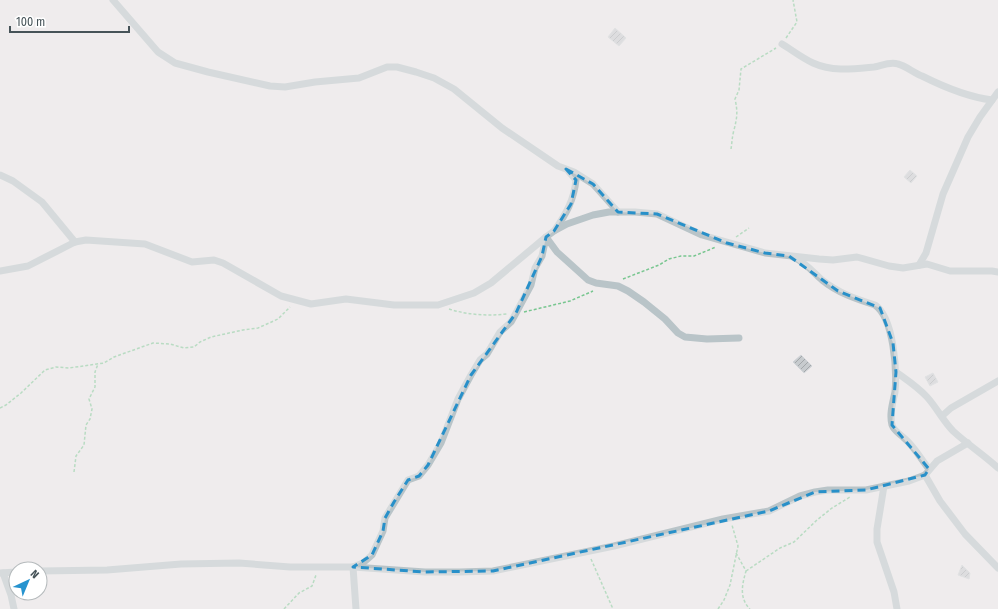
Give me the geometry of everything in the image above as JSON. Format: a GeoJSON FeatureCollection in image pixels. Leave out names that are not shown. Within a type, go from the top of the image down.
{"type":"FeatureCollection","features":[{"type":"Feature","properties":{"kind":"street"},"geometry":{"type":"LineString","coordinates":[[113,0],[158,52],[175,63],[208,72],[270,86],[285,87],[315,82],[359,78],[387,67],[404,69],[434,78],[454,89],[502,128],[558,166],[574,172],[593,184],[618,212]]}},
{"type":"Feature","properties":{"kind":"street"},"geometry":{"type":"LineString","coordinates":[[782,44],[813,63],[830,68],[842,70],[878,67],[892,63],[898,64],[959,93],[980,99],[992,100]]}},
{"type":"Feature","properties":{"kind":"street"},"geometry":{"type":"LineString","coordinates":[[919,265],[928,246],[943,194],[968,137],[998,92]]}},
{"type":"Feature","properties":{"kind":"street"},"geometry":{"type":"LineString","coordinates":[[554,231],[571,204],[574,191],[576,180],[566,169]]}},
{"type":"Feature","properties":{"kind":"street"},"geometry":{"type":"LineString","coordinates":[[0,176],[13,181],[42,202],[75,242]]}},
{"type":"Feature","properties":{"kind":"street"},"geometry":{"type":"LineString","coordinates":[[0,271],[28,266],[75,242],[86,240],[145,244],[192,262],[214,260],[223,263],[281,296],[300,302],[311,304],[346,299],[394,305],[438,305],[474,293],[491,283],[546,236],[554,231],[593,214],[635,212],[657,214],[691,230],[727,243],[764,253],[833,260],[857,257],[889,266],[903,268],[927,264],[950,271],[998,272]]}},
{"type":"Feature","properties":{"kind":"street"},"geometry":{"type":"LineString","coordinates":[[546,236],[557,252],[588,280],[596,283],[618,286],[628,291],[644,302],[665,319],[678,333],[685,337],[739,338]]}},
{"type":"Feature","properties":{"kind":"street"},"geometry":{"type":"LineString","coordinates":[[353,567],[363,563],[372,555],[383,531],[385,518],[408,480],[419,476],[428,465],[441,443],[458,399],[471,375],[480,360],[487,354],[500,332],[511,322],[531,285],[535,268],[542,256],[546,236]]}},
{"type":"Feature","properties":{"kind":"street"},"geometry":{"type":"LineString","coordinates":[[789,256],[797,259],[838,291],[880,308],[893,343],[896,372],[891,414],[892,425],[894,429],[905,438],[927,472],[940,501],[965,534],[998,568]]}},
{"type":"Feature","properties":{"kind":"street"},"geometry":{"type":"LineString","coordinates":[[896,372],[919,387],[945,422],[959,436],[998,468]]}},
{"type":"Feature","properties":{"kind":"street"},"geometry":{"type":"LineString","coordinates":[[942,416],[950,408],[998,381]]}},
{"type":"Feature","properties":{"kind":"street"},"geometry":{"type":"LineString","coordinates":[[48,571],[107,570],[209,563],[239,563],[290,567],[353,567],[432,572],[494,570],[588,551],[730,518],[769,511],[800,496],[815,492],[828,490],[866,490],[909,481],[927,472],[937,461],[968,443]]}},
{"type":"Feature","properties":{"kind":"street"},"geometry":{"type":"LineString","coordinates":[[884,486],[877,529],[877,542],[894,592],[897,609]]}},
{"type":"Feature","properties":{"kind":"street"},"geometry":{"type":"LineString","coordinates":[[353,567],[356,609]]}},
{"type":"Feature","properties":{"kind":"street"},"geometry":{"type":"LineString","coordinates":[[1,573],[12,595],[14,609]]}},
{"type":"Feature","properties":{"kind":"path"},"geometry":{"type":"LineString","coordinates":[[731,149],[734,131],[738,120],[737,108],[734,99],[739,90],[741,69],[782,44],[797,22],[793,0]]}},
{"type":"Feature","properties":{"kind":"path"},"geometry":{"type":"LineString","coordinates":[[0,408],[21,393],[45,370],[56,367],[69,368],[104,363],[114,357],[153,343],[170,344],[184,348],[194,347],[200,342],[211,338],[258,328],[278,319],[291,305],[300,302]]}},
{"type":"Feature","properties":{"kind":"path"},"geometry":{"type":"LineString","coordinates":[[74,472],[76,456],[84,445],[86,425],[90,419],[92,409],[89,399],[94,387],[95,372],[98,364]]}},
{"type":"Feature","properties":{"kind":"path"},"geometry":{"type":"LineString","coordinates":[[750,609],[742,595],[746,571],[780,548],[794,542],[817,520],[851,496]]}},
{"type":"Feature","properties":{"kind":"path"},"geometry":{"type":"LineString","coordinates":[[718,609],[730,586],[738,546],[730,518]]}},
{"type":"Feature","properties":{"kind":"path"},"geometry":{"type":"LineString","coordinates":[[588,551],[613,609]]}},
{"type":"Feature","properties":{"kind":"path"},"geometry":{"type":"LineString","coordinates":[[736,553],[746,571]]}},
{"type":"Feature","properties":{"kind":"path"},"geometry":{"type":"LineString","coordinates":[[284,609],[299,593],[312,586],[317,572],[324,567]]}},
{"type":"Feature","properties":{"kind":"highlighted area"},"geometry":{"type":"Polygon","coordinates":[[[566,169],[593,184],[618,212],[657,214],[727,243],[765,253],[789,256],[838,291],[880,308],[893,343],[896,372],[892,425],[929,469],[925,475],[866,490],[815,492],[769,511],[493,571],[425,572],[353,567],[372,555],[383,531],[385,518],[394,502],[408,480],[419,476],[428,465],[471,375],[516,313],[542,256],[546,237],[554,231],[571,204],[576,180],[566,169]]]}},
{"type":"Feature","properties":{"kind":"building"},"geometry":{"type":"Polygon","coordinates":[[[615,28],[626,38],[619,46],[608,37],[615,28]]]}},
{"type":"Feature","properties":{"kind":"building"},"geometry":{"type":"Polygon","coordinates":[[[910,170],[917,176],[911,183],[904,177],[910,170]]]}},
{"type":"Feature","properties":{"kind":"building"},"geometry":{"type":"Polygon","coordinates":[[[801,355],[812,366],[804,373],[793,362],[801,355]]]}},
{"type":"Feature","properties":{"kind":"building"},"geometry":{"type":"Polygon","coordinates":[[[933,373],[938,382],[930,386],[925,377],[933,373]]]}},
{"type":"Feature","properties":{"kind":"building"},"geometry":{"type":"Polygon","coordinates":[[[962,565],[970,573],[969,579],[958,575],[962,565]]]}}]}
